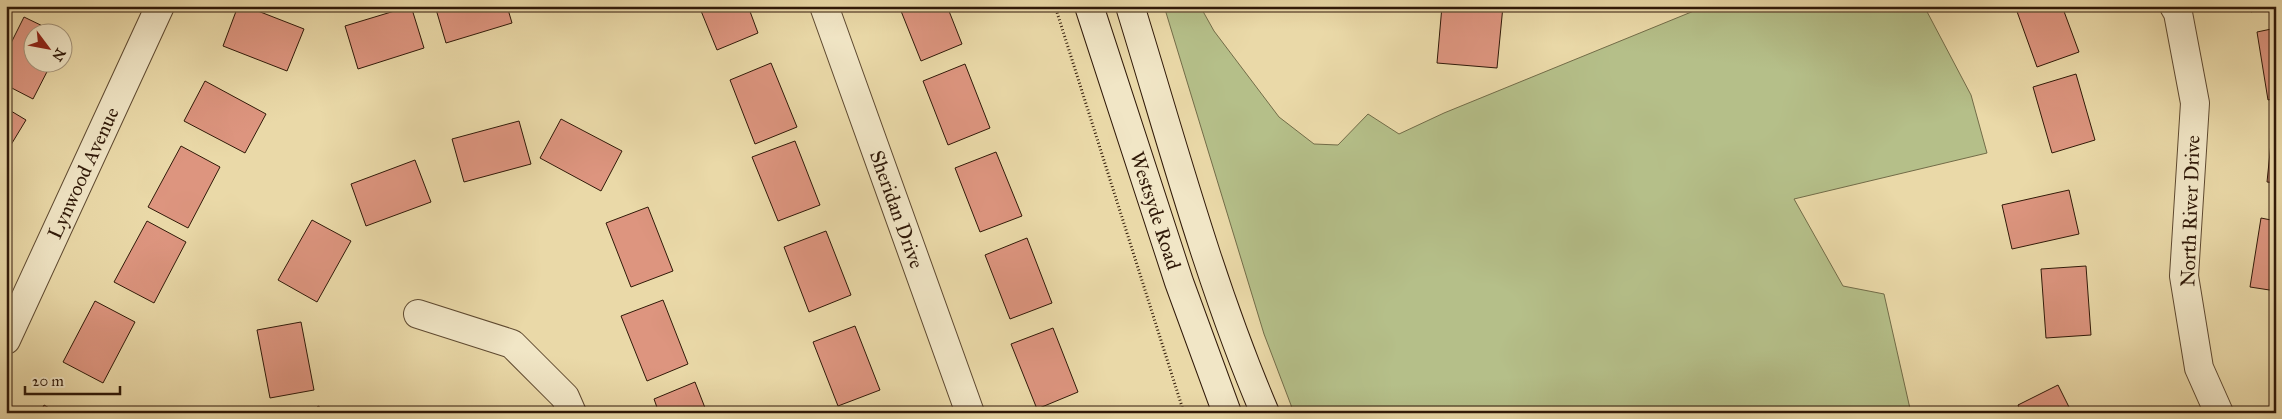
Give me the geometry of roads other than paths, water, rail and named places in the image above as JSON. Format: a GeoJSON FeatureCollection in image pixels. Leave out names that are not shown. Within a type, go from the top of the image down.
{"type":"FeatureCollection","features":[{"type":"Feature","properties":{"kind":"street","name":"Lynwood Avenue"},"geometry":{"type":"LineString","coordinates":[[6,340],[160,6]]}},
{"type":"Feature","properties":{"kind":"street","name":"Sheridan Drive"},"geometry":{"type":"LineString","coordinates":[[824,6],[970,413]]}},
{"type":"Feature","properties":{"kind":"street","name":"Westsyde Road"},"geometry":{"type":"LineString","coordinates":[[1089,6],[1179,282],[1228,413]]}},
{"type":"Feature","properties":{"kind":"street","name":"Westsyde Road"},"geometry":{"type":"LineString","coordinates":[[1130,6],[1214,278],[1246,369],[1265,413]]}},
{"type":"Feature","properties":{"kind":"street","name":"North River Drive"},"geometry":{"type":"LineString","coordinates":[[2174,6],[2178,13],[2195,104],[2184,276],[2200,368],[2219,413]]}},
{"type":"Feature","properties":{"kind":"street"},"geometry":{"type":"LineString","coordinates":[[418,314],[512,344],[565,398],[572,413]]}}]}
